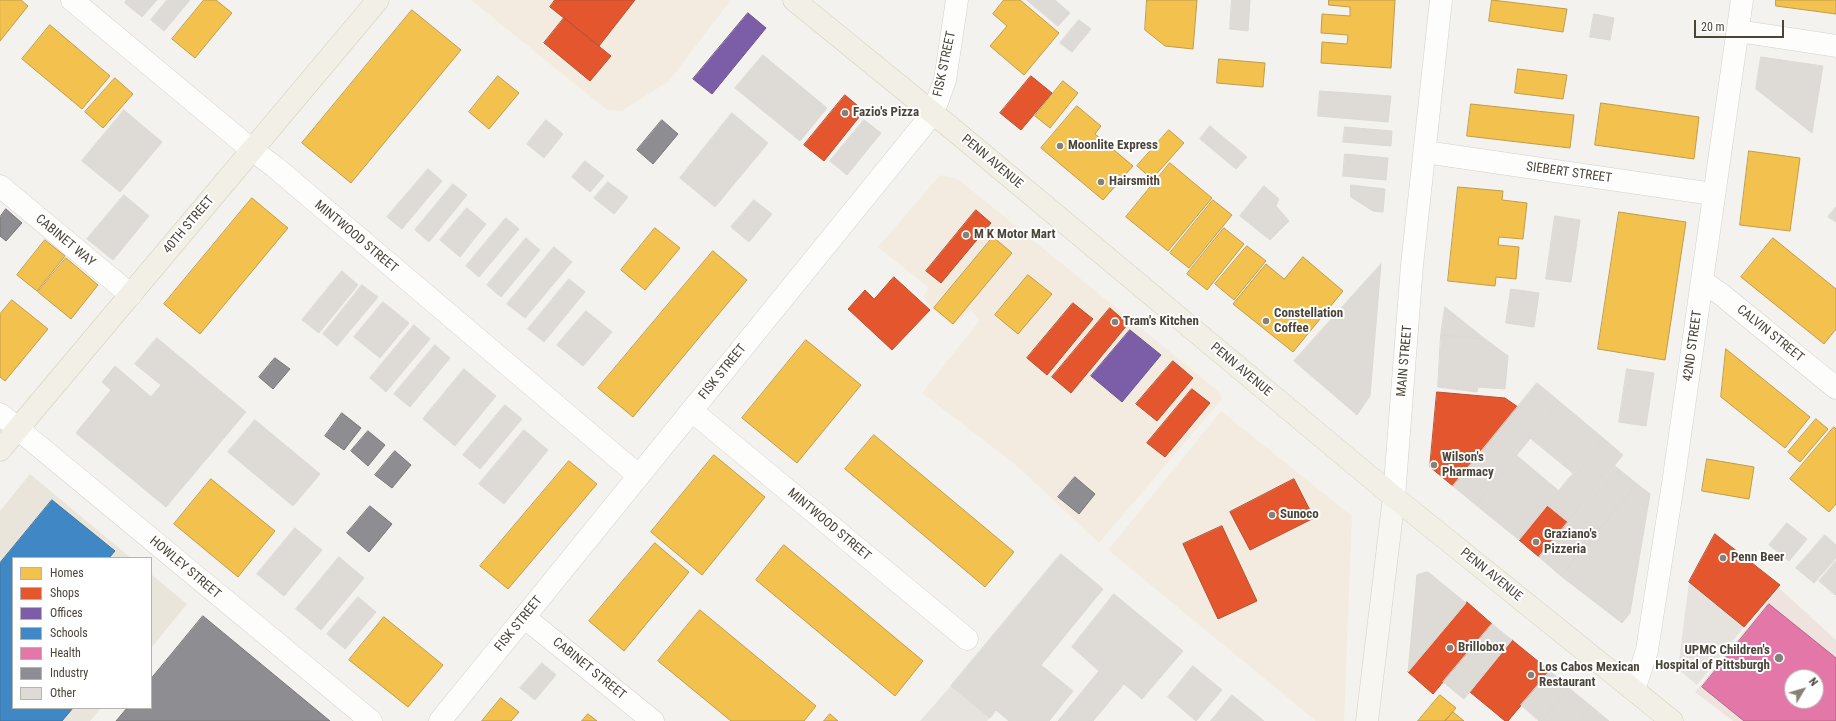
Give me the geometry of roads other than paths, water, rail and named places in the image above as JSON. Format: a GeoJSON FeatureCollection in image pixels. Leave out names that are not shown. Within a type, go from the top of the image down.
{"type":"FeatureCollection","features":[{"type":"Feature","properties":{"kind":"main road","name":"40TH STREET"},"geometry":{"type":"LineString","coordinates":[[0,450],[378,0]]}},
{"type":"Feature","properties":{"kind":"main road","name":"PENN AVENUE"},"geometry":{"type":"LineString","coordinates":[[794,0],[933,113],[1394,497],[1672,721]]}},
{"type":"Feature","properties":{"kind":"main road","name":"MAIN STREET"},"geometry":{"type":"LineString","coordinates":[[1367,721],[1394,497]]}},
{"type":"Feature","properties":{"kind":"street","name":"MINTWOOD STREET"},"geometry":{"type":"LineString","coordinates":[[72,0],[252,150],[275,167],[639,476]]}},
{"type":"Feature","properties":{"kind":"street","name":"FISK STREET"},"geometry":{"type":"LineString","coordinates":[[440,721],[933,113],[945,80],[957,0]]}},
{"type":"Feature","properties":{"kind":"street","name":"MAIN STREET"},"geometry":{"type":"LineString","coordinates":[[1394,497],[1412,273],[1441,0]]}},
{"type":"Feature","properties":{"kind":"street","name":"42ND STREET"},"geometry":{"type":"LineString","coordinates":[[1634,690],[1647,650],[1742,0]]}},
{"type":"Feature","properties":{"kind":"street"},"geometry":{"type":"LineString","coordinates":[[1738,32],[1836,46]]}},
{"type":"Feature","properties":{"kind":"street","name":"SIEBERT STREET"},"geometry":{"type":"LineString","coordinates":[[1425,152],[1713,194]]}},
{"type":"Feature","properties":{"kind":"street","name":"CABINET WAY"},"geometry":{"type":"LineString","coordinates":[[0,186],[130,295]]}},
{"type":"Feature","properties":{"kind":"street","name":"CALVIN STREET"},"geometry":{"type":"LineString","coordinates":[[1702,281],[1722,295],[1836,388]]}},
{"type":"Feature","properties":{"kind":"street","name":"MINTWOOD STREET"},"geometry":{"type":"LineString","coordinates":[[692,411],[967,639]]}},
{"type":"Feature","properties":{"kind":"street","name":"HOWLEY STREET"},"geometry":{"type":"LineString","coordinates":[[0,414],[371,721]]}},
{"type":"Feature","properties":{"kind":"street","name":"CABINET STREET"},"geometry":{"type":"LineString","coordinates":[[524,617],[653,721]]}},
{"type":"Feature","properties":{"kind":"place","name":"Fazio's Pizza"},"geometry":{"type":"Point","coordinates":[845,113]}},
{"type":"Feature","properties":{"kind":"place","name":"Moonlite Express"},"geometry":{"type":"Point","coordinates":[1060,146]}},
{"type":"Feature","properties":{"kind":"place","name":"Hairsmith"},"geometry":{"type":"Point","coordinates":[1101,182]}},
{"type":"Feature","properties":{"kind":"place","name":"M K Motor Mart"},"geometry":{"type":"Point","coordinates":[966,235]}},
{"type":"Feature","properties":{"kind":"place","name":"Constellation Coffee"},"geometry":{"type":"Point","coordinates":[1266,321]}},
{"type":"Feature","properties":{"kind":"place","name":"Tram's Kitchen"},"geometry":{"type":"Point","coordinates":[1115,322]}},
{"type":"Feature","properties":{"kind":"place","name":"Wilson's Pharmacy"},"geometry":{"type":"Point","coordinates":[1434,465]}},
{"type":"Feature","properties":{"kind":"place","name":"Sunoco"},"geometry":{"type":"Point","coordinates":[1272,515]}},
{"type":"Feature","properties":{"kind":"place","name":"Graziano's Pizzeria"},"geometry":{"type":"Point","coordinates":[1536,542]}},
{"type":"Feature","properties":{"kind":"place","name":"Penn Beer"},"geometry":{"type":"Point","coordinates":[1723,558]}},
{"type":"Feature","properties":{"kind":"place","name":"Brillobox"},"geometry":{"type":"Point","coordinates":[1450,648]}},
{"type":"Feature","properties":{"kind":"place","name":"UPMC Children's Hospital of Pittsburgh"},"geometry":{"type":"Point","coordinates":[1779,658]}},
{"type":"Feature","properties":{"kind":"place","name":"Los Cabos Mexican Restaurant"},"geometry":{"type":"Point","coordinates":[1531,675]}}]}
